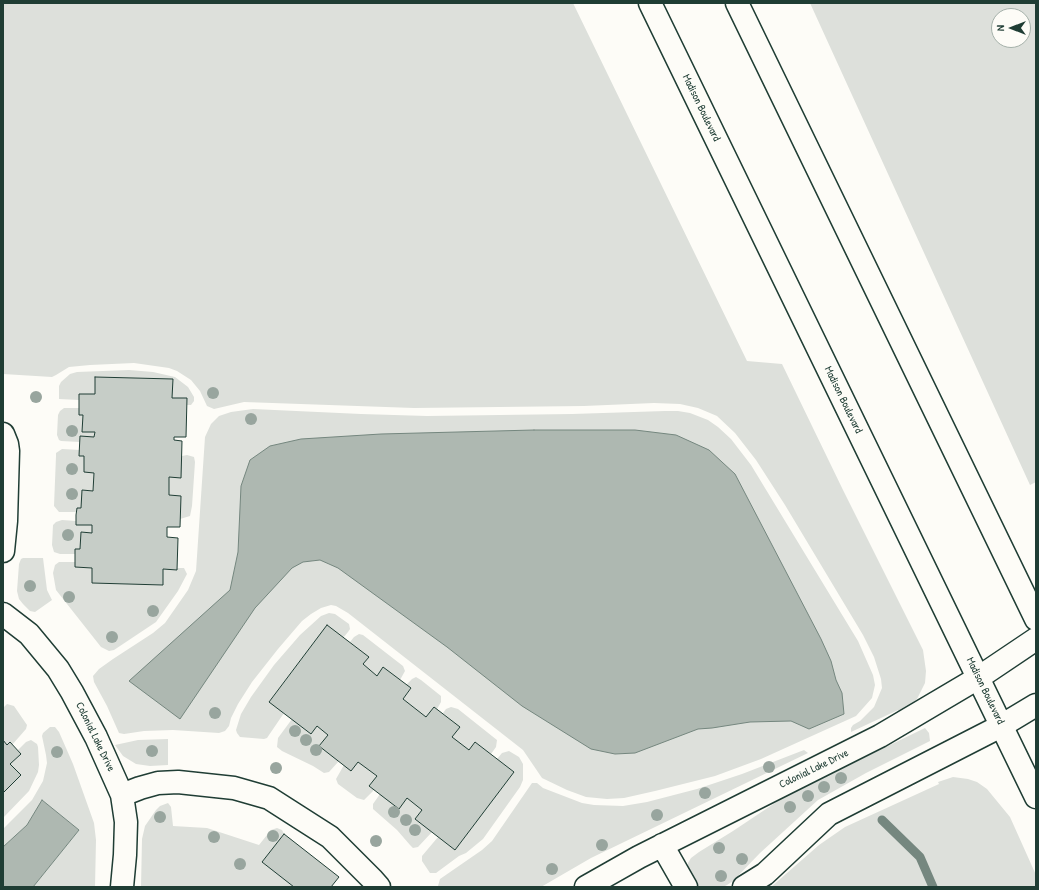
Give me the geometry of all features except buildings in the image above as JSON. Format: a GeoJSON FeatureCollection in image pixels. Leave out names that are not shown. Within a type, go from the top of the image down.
{"type":"FeatureCollection","features":[{"type":"Feature","properties":{"kind":"main road","name":"Madison Boulevard"},"geometry":{"type":"LineString","coordinates":[[650,3],[1036,797]]}},
{"type":"Feature","properties":{"kind":"main road"},"geometry":{"type":"LineString","coordinates":[[737,3],[1036,619]]}},
{"type":"Feature","properties":{"kind":"main road"},"geometry":{"type":"LineString","coordinates":[[3,434],[8,451],[6,521],[3,551]]}},
{"type":"Feature","properties":{"kind":"main road","name":"Colonial Lake Drive"},"geometry":{"type":"LineString","coordinates":[[3,614],[29,634],[58,669],[96,737],[122,795],[126,822],[122,887]]}},
{"type":"Feature","properties":{"kind":"main road","name":"Colonial Lake Drive"},"geometry":{"type":"LineString","coordinates":[[586,887],[662,845],[880,736],[978,678],[1036,639]]}},
{"type":"Feature","properties":{"kind":"main road"},"geometry":{"type":"LineString","coordinates":[[744,887],[765,874],[829,814],[1002,726],[1036,705]]}},
{"type":"Feature","properties":{"kind":"main road"},"geometry":{"type":"LineString","coordinates":[[122,795],[158,783],[178,782],[234,788],[269,798],[330,837],[379,887]]}},
{"type":"Feature","properties":{"kind":"main road"},"geometry":{"type":"LineString","coordinates":[[662,845],[686,887]]}},
{"type":"Feature","properties":{"kind":"shaded area"},"geometry":{"type":"Polygon","coordinates":[[[3,3],[573,3],[747,361],[782,364],[923,650],[926,671],[925,683],[917,699],[899,712],[898,710],[851,732],[853,725],[860,721],[874,707],[882,688],[881,679],[874,657],[863,635],[785,505],[756,460],[735,433],[717,416],[698,408],[680,404],[654,403],[584,406],[414,408],[244,402],[214,409],[207,406],[200,391],[191,380],[169,368],[134,363],[69,367],[52,377],[3,374],[3,3]]]}},
{"type":"Feature","properties":{"kind":"shaded area"},"geometry":{"type":"Polygon","coordinates":[[[810,3],[1036,3],[1036,482],[1030,485],[810,3]]]}},
{"type":"Feature","properties":{"kind":"shaded area"},"geometry":{"type":"Polygon","coordinates":[[[129,370],[153,372],[175,377],[188,387],[194,397],[194,401],[191,405],[187,405],[187,398],[172,398],[172,379],[95,377],[95,394],[80,394],[79,400],[59,399],[59,386],[61,382],[70,374],[77,372],[129,370]]]}},
{"type":"Feature","properties":{"kind":"shaded area"},"geometry":{"type":"Polygon","coordinates":[[[64,408],[79,408],[79,415],[83,415],[83,431],[95,432],[94,437],[81,436],[80,442],[59,440],[57,435],[58,415],[64,408]]]}},
{"type":"Feature","properties":{"kind":"shaded area"},"geometry":{"type":"Polygon","coordinates":[[[253,409],[427,416],[678,411],[690,413],[708,420],[731,439],[751,465],[858,641],[873,675],[875,685],[872,698],[856,716],[761,759],[715,776],[624,798],[607,799],[586,797],[542,778],[523,750],[348,613],[336,606],[331,605],[321,608],[302,621],[278,649],[252,682],[238,704],[229,726],[225,731],[219,733],[173,730],[144,731],[124,734],[119,733],[94,682],[93,676],[99,669],[153,633],[165,623],[188,590],[196,571],[205,437],[211,424],[219,416],[231,412],[253,409]]]}},
{"type":"Feature","properties":{"kind":"shaded area"},"geometry":{"type":"Polygon","coordinates":[[[534,430],[635,430],[676,435],[709,450],[735,474],[821,639],[831,661],[836,680],[842,693],[844,714],[809,729],[791,721],[750,722],[698,729],[635,753],[615,754],[591,749],[522,706],[447,647],[338,568],[320,560],[303,562],[292,568],[255,608],[180,719],[129,681],[230,590],[238,552],[241,486],[250,460],[270,446],[301,439],[381,434],[534,430]]]}},
{"type":"Feature","properties":{"kind":"shaded area"},"geometry":{"type":"Polygon","coordinates":[[[62,449],[80,450],[80,456],[84,456],[94,473],[93,491],[83,490],[81,508],[77,508],[77,512],[59,512],[54,506],[56,453],[62,449]]]}},
{"type":"Feature","properties":{"kind":"shaded area"},"geometry":{"type":"Polygon","coordinates":[[[187,455],[194,457],[195,462],[192,506],[190,516],[180,519],[181,496],[169,495],[169,477],[180,477],[182,456],[187,455]]]}},
{"type":"Feature","properties":{"kind":"shaded area"},"geometry":{"type":"Polygon","coordinates":[[[62,520],[76,521],[77,525],[92,525],[92,533],[81,533],[80,549],[76,550],[75,554],[60,554],[54,552],[52,545],[53,525],[62,520]]]}},
{"type":"Feature","properties":{"kind":"shaded area"},"geometry":{"type":"Polygon","coordinates":[[[23,558],[43,558],[47,590],[52,600],[35,612],[30,611],[23,604],[19,599],[17,591],[19,564],[23,558]]]}},
{"type":"Feature","properties":{"kind":"shaded area"},"geometry":{"type":"Polygon","coordinates":[[[59,562],[75,562],[75,567],[92,568],[92,583],[162,585],[163,569],[176,570],[177,568],[184,568],[187,574],[178,591],[156,622],[114,650],[109,651],[101,647],[56,590],[53,573],[55,565],[59,562]]]}},
{"type":"Feature","properties":{"kind":"shaded area"},"geometry":{"type":"Polygon","coordinates":[[[329,613],[335,614],[349,624],[350,629],[348,632],[343,638],[327,625],[269,701],[284,713],[267,738],[240,737],[236,730],[241,714],[251,697],[274,665],[300,635],[321,616],[329,613]]]}},
{"type":"Feature","properties":{"kind":"shaded area"},"geometry":{"type":"Polygon","coordinates":[[[359,634],[363,635],[403,666],[405,671],[400,680],[383,667],[377,676],[363,664],[369,657],[350,642],[359,634]]]}},
{"type":"Feature","properties":{"kind":"shaded area"},"geometry":{"type":"Polygon","coordinates":[[[416,677],[441,696],[441,702],[437,709],[434,707],[426,717],[403,699],[411,689],[406,685],[416,677]]]}},
{"type":"Feature","properties":{"kind":"shaded area"},"geometry":{"type":"Polygon","coordinates":[[[7,704],[14,706],[27,725],[26,729],[12,745],[7,745],[3,740],[3,708],[7,704]]]}},
{"type":"Feature","properties":{"kind":"shaded area"},"geometry":{"type":"Polygon","coordinates":[[[451,707],[458,709],[497,740],[496,747],[491,754],[475,742],[469,750],[452,737],[460,727],[443,713],[446,709],[451,707]]]}},
{"type":"Feature","properties":{"kind":"shaded area"},"geometry":{"type":"Polygon","coordinates":[[[292,719],[311,734],[317,726],[328,735],[319,746],[339,761],[329,772],[324,773],[277,747],[278,738],[292,719]]]}},
{"type":"Feature","properties":{"kind":"shaded area"},"geometry":{"type":"Polygon","coordinates":[[[50,727],[55,727],[59,732],[73,764],[94,823],[96,840],[95,887],[33,887],[79,830],[43,801],[27,825],[3,847],[3,829],[32,800],[43,781],[47,763],[42,736],[43,733],[50,727]]]}},
{"type":"Feature","properties":{"kind":"shaded area"},"geometry":{"type":"Polygon","coordinates":[[[925,728],[929,733],[930,741],[866,773],[818,800],[760,853],[733,881],[723,887],[699,887],[694,884],[688,868],[688,863],[691,858],[699,852],[787,795],[925,728]]]}},
{"type":"Feature","properties":{"kind":"shaded area"},"geometry":{"type":"Polygon","coordinates":[[[168,739],[168,765],[150,766],[136,764],[123,756],[115,745],[138,740],[168,739]]]}},
{"type":"Feature","properties":{"kind":"shaded area"},"geometry":{"type":"Polygon","coordinates":[[[31,740],[37,744],[38,747],[38,772],[29,791],[3,818],[3,793],[21,775],[10,764],[21,754],[18,750],[26,742],[31,740]]]}},
{"type":"Feature","properties":{"kind":"shaded area"},"geometry":{"type":"Polygon","coordinates":[[[804,750],[808,753],[591,858],[541,887],[438,886],[440,879],[482,850],[492,841],[532,783],[537,783],[543,788],[582,803],[623,806],[647,802],[697,789],[742,774],[804,750]]]}},
{"type":"Feature","properties":{"kind":"shaded area"},"geometry":{"type":"Polygon","coordinates":[[[509,751],[519,757],[523,764],[523,780],[520,787],[483,839],[466,853],[459,856],[436,873],[430,873],[422,861],[422,856],[438,837],[455,850],[514,772],[497,759],[502,753],[509,751]]]}},
{"type":"Feature","properties":{"kind":"shaded area"},"geometry":{"type":"Polygon","coordinates":[[[358,762],[377,776],[369,786],[374,790],[364,800],[357,798],[338,784],[336,779],[344,765],[358,762]]]}},
{"type":"Feature","properties":{"kind":"shaded area"},"geometry":{"type":"Polygon","coordinates":[[[953,777],[977,782],[987,789],[1010,817],[1036,875],[1036,887],[771,887],[819,845],[845,827],[939,784],[938,782],[953,777]]]}},
{"type":"Feature","properties":{"kind":"shaded area"},"geometry":{"type":"Polygon","coordinates":[[[380,794],[399,809],[407,798],[422,810],[415,819],[432,832],[418,847],[413,848],[397,830],[373,809],[373,804],[380,794]]]}},
{"type":"Feature","properties":{"kind":"shaded area"},"geometry":{"type":"Polygon","coordinates":[[[42,800],[79,830],[33,887],[3,887],[3,847],[27,825],[42,800]]]}},
{"type":"Feature","properties":{"kind":"shaded area"},"geometry":{"type":"Polygon","coordinates":[[[168,803],[171,807],[173,826],[207,828],[259,845],[271,830],[277,828],[282,830],[284,834],[262,862],[294,887],[141,887],[142,839],[145,826],[160,806],[168,803]]]}},
{"type":"Feature","properties":{"kind":"waterway"},"geometry":{"type":"LineString","coordinates":[[882,820],[920,857],[933,887]]}}]}
